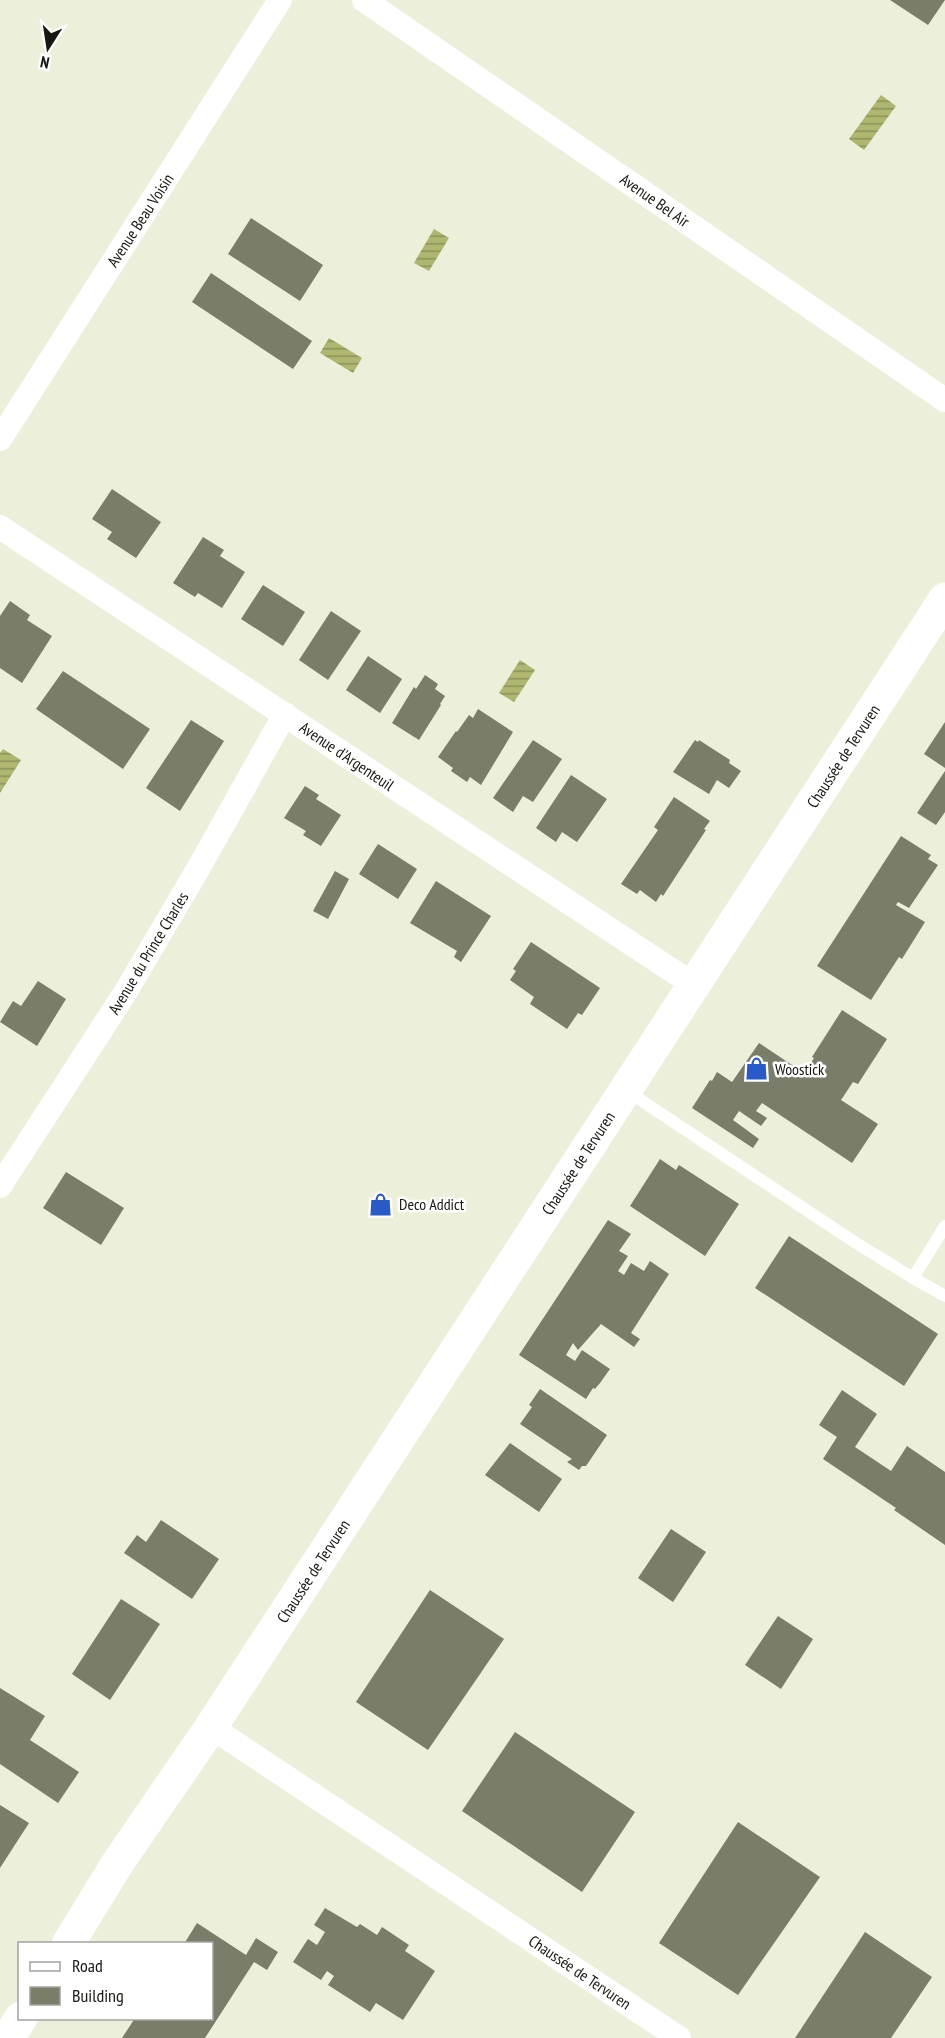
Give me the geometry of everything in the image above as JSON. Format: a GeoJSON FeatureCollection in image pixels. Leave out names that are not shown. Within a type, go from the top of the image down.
{"type":"FeatureCollection","features":[{"type":"Feature","properties":{"kind":"main road","name":"Chaussée de Tervuren"},"geometry":{"type":"LineString","coordinates":[[69,1942],[117,1864],[211,1728],[945,599]]}},
{"type":"Feature","properties":{"kind":"main road"},"geometry":{"type":"LineString","coordinates":[[8,2038],[20,2020]]}},
{"type":"Feature","properties":{"kind":"street","name":"Avenue Beau Voisin"},"geometry":{"type":"LineString","coordinates":[[0,439],[280,0]]}},
{"type":"Feature","properties":{"kind":"street","name":"Avenue Bel Air"},"geometry":{"type":"LineString","coordinates":[[364,0],[945,400]]}},
{"type":"Feature","properties":{"kind":"street","name":"Avenue d'Argenteuil"},"geometry":{"type":"LineString","coordinates":[[0,527],[694,985]]}},
{"type":"Feature","properties":{"kind":"street","name":"Avenue du Prince Charles"},"geometry":{"type":"LineString","coordinates":[[0,1186],[125,993],[285,714]]}},
{"type":"Feature","properties":{"kind":"street","name":"Chaussée de Tervuren"},"geometry":{"type":"LineString","coordinates":[[211,1728],[679,2038]]}},
{"type":"Feature","properties":{"kind":"lane"},"geometry":{"type":"LineString","coordinates":[[626,1090],[856,1243],[945,1296]]}},
{"type":"Feature","properties":{"kind":"lane"},"geometry":{"type":"LineString","coordinates":[[913,1278],[945,1226]]}},
{"type":"Feature","properties":{"kind":"shaded area"},"geometry":{"type":"Polygon","coordinates":[[[881,95],[896,106],[864,150],[849,139],[881,95]]]}},
{"type":"Feature","properties":{"kind":"shaded area"},"geometry":{"type":"Polygon","coordinates":[[[434,229],[449,238],[429,271],[414,263],[434,229]]]}},
{"type":"Feature","properties":{"kind":"shaded area"},"geometry":{"type":"Polygon","coordinates":[[[329,338],[362,358],[353,373],[320,353],[329,338]]]}},
{"type":"Feature","properties":{"kind":"shaded area"},"geometry":{"type":"Polygon","coordinates":[[[520,660],[535,670],[514,702],[499,693],[520,660]]]}},
{"type":"Feature","properties":{"kind":"shaded area"},"geometry":{"type":"Polygon","coordinates":[[[3,749],[21,760],[0,793],[0,753],[3,749]]]}},
{"type":"Feature","properties":{"kind":"building"},"geometry":{"type":"Polygon","coordinates":[[[890,0],[945,0],[928,25],[890,0]]]}},
{"type":"Feature","properties":{"kind":"building"},"geometry":{"type":"Polygon","coordinates":[[[251,218],[323,265],[300,301],[228,254],[251,218]]]}},
{"type":"Feature","properties":{"kind":"building"},"geometry":{"type":"Polygon","coordinates":[[[211,273],[312,341],[293,369],[192,302],[211,273]]]}},
{"type":"Feature","properties":{"kind":"building"},"geometry":{"type":"Polygon","coordinates":[[[112,489],[161,522],[136,558],[107,539],[112,532],[92,519],[112,489]]]}},
{"type":"Feature","properties":{"kind":"building"},"geometry":{"type":"Polygon","coordinates":[[[203,537],[224,550],[220,556],[245,572],[222,608],[198,593],[195,597],[173,583],[203,537]]]}},
{"type":"Feature","properties":{"kind":"building"},"geometry":{"type":"Polygon","coordinates":[[[263,585],[305,612],[283,646],[241,619],[263,585]]]}},
{"type":"Feature","properties":{"kind":"building"},"geometry":{"type":"Polygon","coordinates":[[[10,601],[30,615],[27,620],[52,636],[22,683],[0,668],[0,616],[10,601]]]}},
{"type":"Feature","properties":{"kind":"building"},"geometry":{"type":"Polygon","coordinates":[[[331,611],[361,631],[328,680],[299,660],[331,611]]]}},
{"type":"Feature","properties":{"kind":"building"},"geometry":{"type":"Polygon","coordinates":[[[368,656],[402,679],[380,713],[346,690],[368,656]]]}},
{"type":"Feature","properties":{"kind":"building"},"geometry":{"type":"Polygon","coordinates":[[[63,671],[150,729],[123,769],[36,709],[63,671]]]}},
{"type":"Feature","properties":{"kind":"building"},"geometry":{"type":"Polygon","coordinates":[[[425,675],[438,684],[435,689],[445,696],[419,740],[392,723],[414,687],[416,689],[425,675]]]}},
{"type":"Feature","properties":{"kind":"building"},"geometry":{"type":"Polygon","coordinates":[[[478,709],[513,732],[481,785],[470,777],[467,782],[451,771],[453,768],[438,757],[469,715],[473,718],[478,709]]]}},
{"type":"Feature","properties":{"kind":"building"},"geometry":{"type":"Polygon","coordinates":[[[191,720],[224,741],[180,811],[146,788],[191,720]]]}},
{"type":"Feature","properties":{"kind":"building"},"geometry":{"type":"Polygon","coordinates":[[[945,722],[945,768],[924,754],[945,722]]]}},
{"type":"Feature","properties":{"kind":"building"},"geometry":{"type":"Polygon","coordinates":[[[533,740],[562,759],[533,802],[523,796],[513,812],[493,798],[533,740]]]}},
{"type":"Feature","properties":{"kind":"building"},"geometry":{"type":"Polygon","coordinates":[[[695,740],[698,742],[699,740],[730,760],[729,763],[741,771],[729,788],[717,780],[709,794],[673,772],[695,740]]]}},
{"type":"Feature","properties":{"kind":"building"},"geometry":{"type":"Polygon","coordinates":[[[945,771],[945,812],[936,825],[917,813],[945,771]]]}},
{"type":"Feature","properties":{"kind":"building"},"geometry":{"type":"Polygon","coordinates":[[[571,775],[607,799],[577,842],[562,832],[556,842],[536,828],[571,775]]]}},
{"type":"Feature","properties":{"kind":"building"},"geometry":{"type":"Polygon","coordinates":[[[305,786],[319,795],[316,799],[341,815],[321,846],[303,835],[306,831],[284,818],[305,786]]]}},
{"type":"Feature","properties":{"kind":"building"},"geometry":{"type":"Polygon","coordinates":[[[674,797],[710,821],[663,896],[661,894],[656,902],[640,890],[637,894],[621,884],[658,830],[654,827],[674,797]]]}},
{"type":"Feature","properties":{"kind":"building"},"geometry":{"type":"Polygon","coordinates":[[[901,836],[931,855],[928,859],[938,865],[909,908],[898,902],[896,905],[925,922],[902,959],[899,957],[871,1000],[817,966],[901,836]]]}},
{"type":"Feature","properties":{"kind":"building"},"geometry":{"type":"Polygon","coordinates":[[[378,844],[417,869],[398,899],[359,874],[378,844]]]}},
{"type":"Feature","properties":{"kind":"building"},"geometry":{"type":"Polygon","coordinates":[[[335,871],[349,879],[328,919],[313,911],[335,871]]]}},
{"type":"Feature","properties":{"kind":"building"},"geometry":{"type":"Polygon","coordinates":[[[436,881],[491,916],[461,962],[454,957],[457,951],[410,923],[436,881]]]}},
{"type":"Feature","properties":{"kind":"building"},"geometry":{"type":"Polygon","coordinates":[[[531,942],[600,988],[582,1015],[578,1013],[567,1029],[530,1004],[534,997],[510,980],[516,971],[513,969],[531,942]]]}},
{"type":"Feature","properties":{"kind":"building"},"geometry":{"type":"Polygon","coordinates":[[[38,981],[66,999],[37,1046],[0,1022],[13,1001],[21,1006],[38,981]]]}},
{"type":"Feature","properties":{"kind":"building"},"geometry":{"type":"Polygon","coordinates":[[[842,1010],[887,1039],[858,1084],[853,1082],[841,1100],[878,1124],[852,1163],[762,1103],[756,1111],[767,1118],[761,1126],[739,1111],[733,1120],[759,1139],[753,1148],[692,1108],[717,1072],[732,1082],[759,1043],[801,1071],[803,1076],[814,1058],[812,1057],[842,1010]]]}},
{"type":"Feature","properties":{"kind":"building"},"geometry":{"type":"Polygon","coordinates":[[[660,1159],[676,1170],[679,1165],[739,1204],[705,1256],[630,1206],[660,1159]]]}},
{"type":"Feature","properties":{"kind":"building"},"geometry":{"type":"Polygon","coordinates":[[[66,1172],[124,1208],[101,1245],[43,1208],[66,1172]]]}},
{"type":"Feature","properties":{"kind":"building"},"geometry":{"type":"Polygon","coordinates":[[[608,1220],[631,1234],[619,1251],[628,1256],[618,1271],[624,1275],[631,1263],[644,1271],[650,1261],[669,1274],[631,1333],[640,1339],[634,1347],[601,1324],[578,1350],[573,1343],[566,1355],[575,1361],[582,1350],[610,1369],[586,1399],[519,1355],[608,1220]]]}},
{"type":"Feature","properties":{"kind":"building"},"geometry":{"type":"Polygon","coordinates":[[[789,1236],[938,1334],[904,1386],[755,1288],[789,1236]]]}},
{"type":"Feature","properties":{"kind":"building"},"geometry":{"type":"Polygon","coordinates":[[[540,1389],[607,1435],[586,1466],[582,1466],[579,1470],[567,1462],[572,1459],[520,1424],[532,1407],[529,1405],[540,1389]]]}},
{"type":"Feature","properties":{"kind":"building"},"geometry":{"type":"Polygon","coordinates":[[[842,1390],[877,1414],[855,1447],[891,1471],[907,1446],[945,1472],[945,1545],[894,1510],[896,1508],[823,1459],[837,1437],[819,1425],[842,1390]]]}},
{"type":"Feature","properties":{"kind":"building"},"geometry":{"type":"Polygon","coordinates":[[[510,1443],[562,1479],[539,1512],[485,1475],[510,1443]]]}},
{"type":"Feature","properties":{"kind":"building"},"geometry":{"type":"Polygon","coordinates":[[[161,1520],[219,1559],[192,1599],[124,1553],[137,1535],[146,1542],[161,1520]]]}},
{"type":"Feature","properties":{"kind":"building"},"geometry":{"type":"Polygon","coordinates":[[[671,1529],[706,1552],[673,1602],[638,1578],[671,1529]]]}},
{"type":"Feature","properties":{"kind":"building"},"geometry":{"type":"Polygon","coordinates":[[[430,1590],[504,1639],[428,1750],[356,1702],[430,1590]]]}},
{"type":"Feature","properties":{"kind":"building"},"geometry":{"type":"Polygon","coordinates":[[[121,1599],[160,1624],[110,1700],[72,1674],[121,1599]]]}},
{"type":"Feature","properties":{"kind":"building"},"geometry":{"type":"Polygon","coordinates":[[[778,1616],[813,1639],[781,1689],[745,1665],[778,1616]]]}},
{"type":"Feature","properties":{"kind":"building"},"geometry":{"type":"Polygon","coordinates":[[[0,1688],[45,1716],[30,1740],[79,1772],[58,1803],[0,1764],[0,1688]]]}},
{"type":"Feature","properties":{"kind":"building"},"geometry":{"type":"Polygon","coordinates":[[[515,1732],[635,1812],[582,1892],[462,1811],[515,1732]]]}},
{"type":"Feature","properties":{"kind":"building"},"geometry":{"type":"Polygon","coordinates":[[[0,1805],[29,1823],[0,1868],[0,1805]]]}},
{"type":"Feature","properties":{"kind":"building"},"geometry":{"type":"Polygon","coordinates":[[[738,1822],[820,1877],[738,1995],[659,1943],[738,1822]]]}},
{"type":"Feature","properties":{"kind":"building"},"geometry":{"type":"Polygon","coordinates":[[[325,1908],[357,1927],[360,1924],[377,1935],[382,1927],[409,1945],[405,1951],[435,1971],[403,2020],[376,2003],[370,2012],[328,1985],[334,1976],[327,1971],[321,1980],[293,1962],[308,1939],[317,1945],[325,1932],[314,1925],[325,1908]]]}},
{"type":"Feature","properties":{"kind":"building"},"geometry":{"type":"Polygon","coordinates":[[[197,1923],[246,1955],[256,1938],[278,1952],[267,1970],[254,1962],[205,2038],[122,2038],[134,2020],[213,2020],[213,1942],[185,1942],[197,1923]]]}},
{"type":"Feature","properties":{"kind":"building"},"geometry":{"type":"Polygon","coordinates":[[[865,1932],[932,1977],[891,2038],[795,2038],[865,1932]]]}},
{"type":"Feature","properties":{"kind":"place","name":"Woostick"},"geometry":{"type":"Point","coordinates":[757,1069]}},
{"type":"Feature","properties":{"kind":"place","name":"Deco Addict"},"geometry":{"type":"Point","coordinates":[381,1204]}}]}
